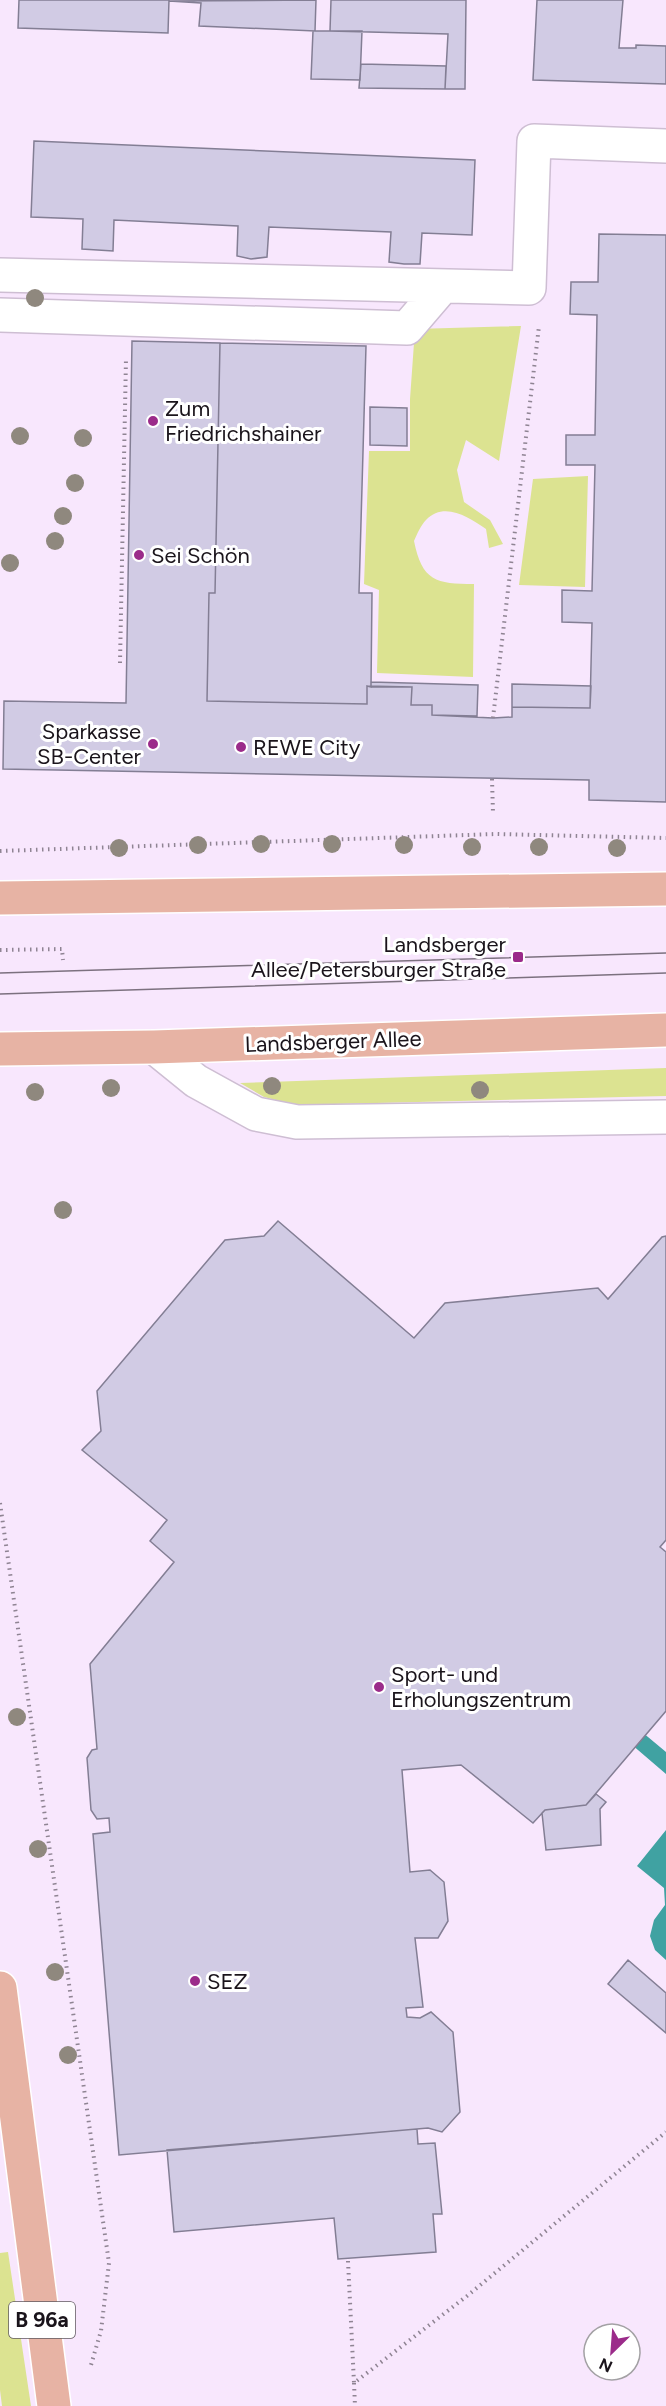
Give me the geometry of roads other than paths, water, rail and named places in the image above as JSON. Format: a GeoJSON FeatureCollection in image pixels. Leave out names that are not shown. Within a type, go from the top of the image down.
{"type":"FeatureCollection","features":[{"type":"Feature","properties":{"kind":"main road"},"geometry":{"type":"LineString","coordinates":[[0,898],[666,889]]}},
{"type":"Feature","properties":{"kind":"main road","name":"Landsberger Allee"},"geometry":{"type":"LineString","coordinates":[[0,1050],[666,1030]]}},
{"type":"Feature","properties":{"kind":"main road","name":"B 96a"},"geometry":{"type":"LineString","coordinates":[[0,1988],[54,2406]]}},
{"type":"Feature","properties":{"kind":"lane"},"geometry":{"type":"LineString","coordinates":[[0,276],[529,288],[534,141],[666,146]]}},
{"type":"Feature","properties":{"kind":"lane"},"geometry":{"type":"LineString","coordinates":[[0,315],[407,328],[443,286]]}},
{"type":"Feature","properties":{"kind":"lane"},"geometry":{"type":"LineString","coordinates":[[154,1047],[196,1081],[256,1114],[297,1122],[666,1117]]}},
{"type":"Feature","properties":{"kind":"tram line"},"geometry":{"type":"LineString","coordinates":[[0,973],[666,953]]}},
{"type":"Feature","properties":{"kind":"tram line"},"geometry":{"type":"LineString","coordinates":[[0,994],[666,973]]}},
{"type":"Feature","properties":{"kind":"place","name":"Zum Friedrichshainer"},"geometry":{"type":"Point","coordinates":[153,421]}},
{"type":"Feature","properties":{"kind":"place","name":"Sei Schön"},"geometry":{"type":"Point","coordinates":[139,555]}},
{"type":"Feature","properties":{"kind":"place","name":"Sparkasse SB-Center"},"geometry":{"type":"Point","coordinates":[153,744]}},
{"type":"Feature","properties":{"kind":"place","name":"REWE City"},"geometry":{"type":"Point","coordinates":[241,747]}},
{"type":"Feature","properties":{"kind":"place","name":"Landsberger Allee/Petersburger Straße"},"geometry":{"type":"Point","coordinates":[518,957]}},
{"type":"Feature","properties":{"kind":"place","name":"Sport- und Erholungszentrum"},"geometry":{"type":"Point","coordinates":[379,1687]}},
{"type":"Feature","properties":{"kind":"place","name":"SEZ"},"geometry":{"type":"Point","coordinates":[195,1981]}}]}
